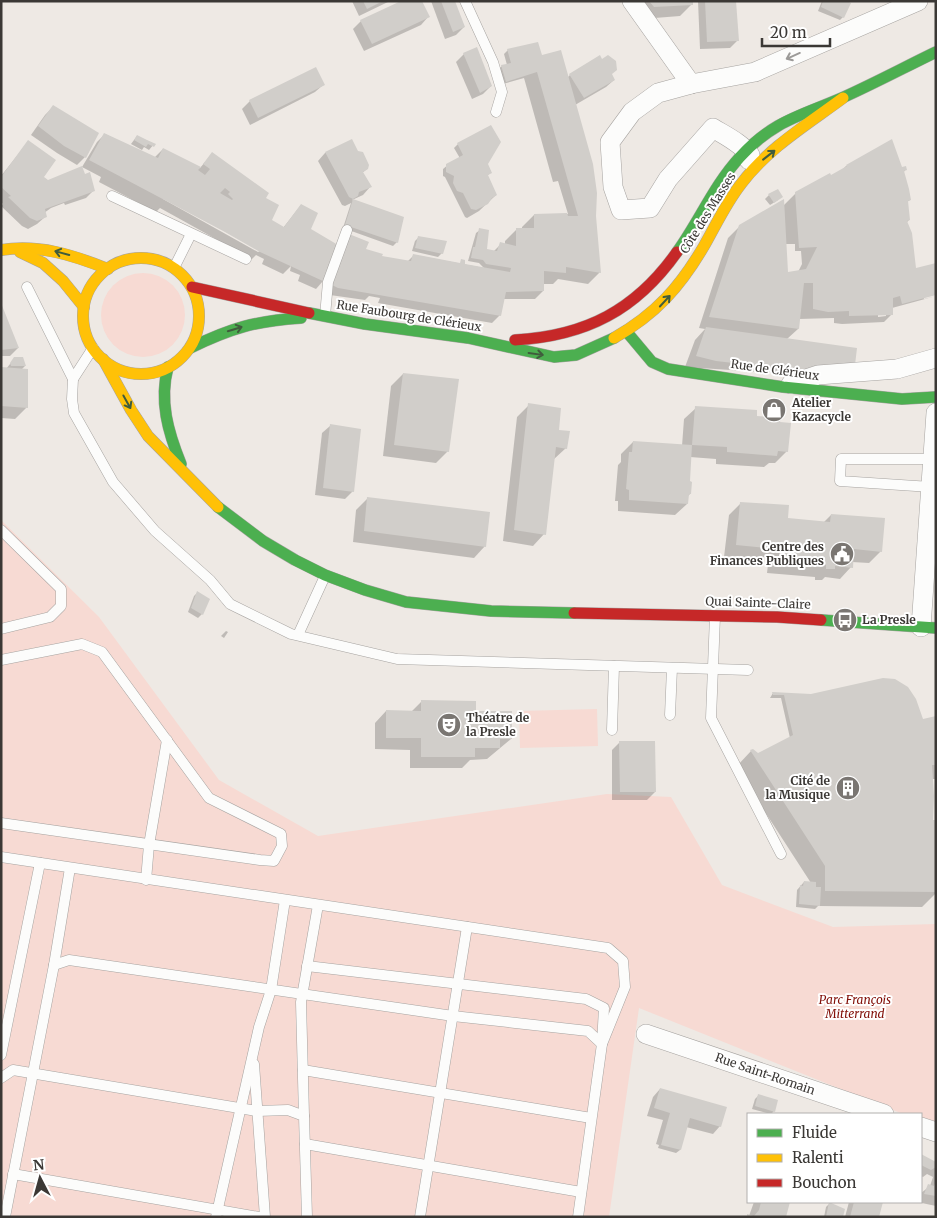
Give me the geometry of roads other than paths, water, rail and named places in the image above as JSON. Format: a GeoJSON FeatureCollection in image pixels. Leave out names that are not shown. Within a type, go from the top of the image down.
{"type":"FeatureCollection","features":[{"type":"Feature","properties":{"kind":"main road","name":"Côte des Masses"},"geometry":{"type":"LineString","coordinates":[[622,307],[664,271],[721,180],[746,150],[762,135],[778,124],[843,98],[936,52]]}},
{"type":"Feature","properties":{"kind":"main road","name":"Côte des Masses"},"geometry":{"type":"LineString","coordinates":[[626,330],[661,306],[683,280],[741,184],[762,160],[843,98]]}},
{"type":"Feature","properties":{"kind":"main road"},"geometry":{"type":"LineString","coordinates":[[5,244],[50,250],[108,269]]}},
{"type":"Feature","properties":{"kind":"main road"},"geometry":{"type":"LineString","coordinates":[[5,244],[44,263],[78,297],[84,307]]}},
{"type":"Feature","properties":{"kind":"main road"},"geometry":{"type":"LineString","coordinates":[[143,258],[162,262],[174,268],[192,287],[197,302],[199,318],[197,333],[190,348],[168,368],[151,373],[134,373],[117,369],[103,359],[93,348],[85,328],[84,307],[88,292],[96,279],[108,269],[125,260],[143,258]]}},
{"type":"Feature","properties":{"kind":"main road","name":"Rue Faubourg de Clérieux"},"geometry":{"type":"LineString","coordinates":[[192,287],[275,304],[324,317],[489,342],[526,352],[562,357],[576,355],[604,343],[626,330]]}},
{"type":"Feature","properties":{"kind":"main road","name":"Rue Faubourg de Clérieux"},"geometry":{"type":"LineString","coordinates":[[489,342],[546,338],[568,333],[597,322],[622,307]]}},
{"type":"Feature","properties":{"kind":"main road","name":"Rue Faubourg de Clérieux"},"geometry":{"type":"LineString","coordinates":[[190,348],[226,331],[250,324],[324,317]]}},
{"type":"Feature","properties":{"kind":"main road","name":"Rue de Clérieux"},"geometry":{"type":"LineString","coordinates":[[626,330],[652,362],[668,369],[782,387],[902,399],[936,397]]}},
{"type":"Feature","properties":{"kind":"main road","name":"Quai Sainte-Claire"},"geometry":{"type":"LineString","coordinates":[[103,359],[131,410],[148,436],[219,508],[263,541],[295,560],[325,575],[365,590],[406,602],[491,611],[715,615],[845,620],[928,628]]}},
{"type":"Feature","properties":{"kind":"main road"},"geometry":{"type":"LineString","coordinates":[[168,368],[164,393],[168,424],[175,449],[186,474]]}},
{"type":"Feature","properties":{"kind":"street"},"geometry":{"type":"LineString","coordinates":[[632,1],[691,84]]}},
{"type":"Feature","properties":{"kind":"street"},"geometry":{"type":"LineString","coordinates":[[718,222],[729,193],[747,166],[750,155],[732,139],[713,128],[668,179],[650,208],[621,210],[613,187],[610,142],[632,112],[658,93],[691,84],[755,72],[918,1]]}},
{"type":"Feature","properties":{"kind":"street"},"geometry":{"type":"LineString","coordinates":[[782,387],[818,375],[897,369],[936,358]]}},
{"type":"Feature","properties":{"kind":"street"},"geometry":{"type":"LineString","coordinates":[[928,628],[932,459],[936,413]]}},
{"type":"Feature","properties":{"kind":"street","name":"Rue Saint-Romain"},"geometry":{"type":"LineString","coordinates":[[646,1034],[881,1113]]}},
{"type":"Feature","properties":{"kind":"street"},"geometry":{"type":"LineString","coordinates":[[922,1126],[936,1132]]}},
{"type":"Feature","properties":{"kind":"lane"},"geometry":{"type":"LineString","coordinates":[[465,1],[493,62],[502,92],[496,112]]}},
{"type":"Feature","properties":{"kind":"lane"},"geometry":{"type":"LineString","coordinates":[[112,196],[246,259]]}},
{"type":"Feature","properties":{"kind":"lane"},"geometry":{"type":"LineString","coordinates":[[324,317],[328,282],[347,230]]}},
{"type":"Feature","properties":{"kind":"lane"},"geometry":{"type":"LineString","coordinates":[[174,268],[191,234]]}},
{"type":"Feature","properties":{"kind":"lane"},"geometry":{"type":"LineString","coordinates":[[27,287],[73,379]]}},
{"type":"Feature","properties":{"kind":"lane"},"geometry":{"type":"LineString","coordinates":[[93,348],[73,379],[71,388],[74,413],[113,482],[156,531],[210,580],[230,604],[291,634],[397,659],[748,670]]}},
{"type":"Feature","properties":{"kind":"lane"},"geometry":{"type":"LineString","coordinates":[[931,487],[840,481],[841,459],[932,459]]}},
{"type":"Feature","properties":{"kind":"lane"},"geometry":{"type":"LineString","coordinates":[[1,530],[61,589],[61,606],[50,617],[1,629]]}},
{"type":"Feature","properties":{"kind":"lane"},"geometry":{"type":"LineString","coordinates":[[298,635],[325,575]]}},
{"type":"Feature","properties":{"kind":"lane"},"geometry":{"type":"LineString","coordinates":[[715,615],[711,718],[781,854]]}},
{"type":"Feature","properties":{"kind":"lane"},"geometry":{"type":"LineString","coordinates":[[1,660],[82,644],[102,652],[209,798],[281,834],[282,846],[274,861],[260,860],[1,823]]}},
{"type":"Feature","properties":{"kind":"lane"},"geometry":{"type":"LineString","coordinates":[[612,730],[614,666]]}},
{"type":"Feature","properties":{"kind":"lane"},"geometry":{"type":"LineString","coordinates":[[670,715],[672,668]]}},
{"type":"Feature","properties":{"kind":"lane"},"geometry":{"type":"LineString","coordinates":[[146,880],[149,845],[167,740]]}},
{"type":"Feature","properties":{"kind":"lane"},"geometry":{"type":"LineString","coordinates":[[1,857],[608,948],[623,961],[624,987],[602,1044]]}},
{"type":"Feature","properties":{"kind":"lane"},"geometry":{"type":"LineString","coordinates":[[1,1055],[40,863]]}},
{"type":"Feature","properties":{"kind":"lane"},"geometry":{"type":"LineString","coordinates":[[5,1217],[54,965],[70,868]]}},
{"type":"Feature","properties":{"kind":"lane"},"geometry":{"type":"LineString","coordinates":[[217,1213],[259,1027],[271,990],[285,900]]}},
{"type":"Feature","properties":{"kind":"lane"},"geometry":{"type":"LineString","coordinates":[[307,1217],[302,994],[318,905]]}},
{"type":"Feature","properties":{"kind":"lane"},"geometry":{"type":"LineString","coordinates":[[420,1217],[467,927]]}},
{"type":"Feature","properties":{"kind":"lane"},"geometry":{"type":"LineString","coordinates":[[54,965],[69,960],[453,1016],[588,1031],[602,1044]]}},
{"type":"Feature","properties":{"kind":"lane"},"geometry":{"type":"LineString","coordinates":[[307,966],[586,999],[604,1008],[602,1044],[578,1217]]}},
{"type":"Feature","properties":{"kind":"lane"},"geometry":{"type":"LineString","coordinates":[[253,1053],[265,1217]]}},
{"type":"Feature","properties":{"kind":"lane"},"geometry":{"type":"LineString","coordinates":[[1,1078],[13,1070],[241,1108],[288,1110],[304,1116]]}},
{"type":"Feature","properties":{"kind":"lane"},"geometry":{"type":"LineString","coordinates":[[303,1070],[592,1118]]}},
{"type":"Feature","properties":{"kind":"lane"},"geometry":{"type":"LineString","coordinates":[[305,1144],[581,1192]]}},
{"type":"Feature","properties":{"kind":"lane"},"geometry":{"type":"LineString","coordinates":[[13,1174],[217,1213],[259,1217]]}},
{"type":"Feature","properties":{"kind":"place","name":"Atelier Kazacycle"},"geometry":{"type":"Point","coordinates":[774,410]}},
{"type":"Feature","properties":{"kind":"place","name":"Centre des Finances Publiques"},"geometry":{"type":"Point","coordinates":[842,554]}},
{"type":"Feature","properties":{"kind":"place","name":"La Presle"},"geometry":{"type":"Point","coordinates":[845,620]}},
{"type":"Feature","properties":{"kind":"place","name":"Théatre de la Presle"},"geometry":{"type":"Point","coordinates":[449,725]}},
{"type":"Feature","properties":{"kind":"place","name":"Cité de la Musique"},"geometry":{"type":"Point","coordinates":[848,788]}},
{"type":"Feature","properties":{"kind":"park label","name":"Parc François Mitterrand"},"geometry":{"type":"Point","coordinates":[855,1007]}}]}
